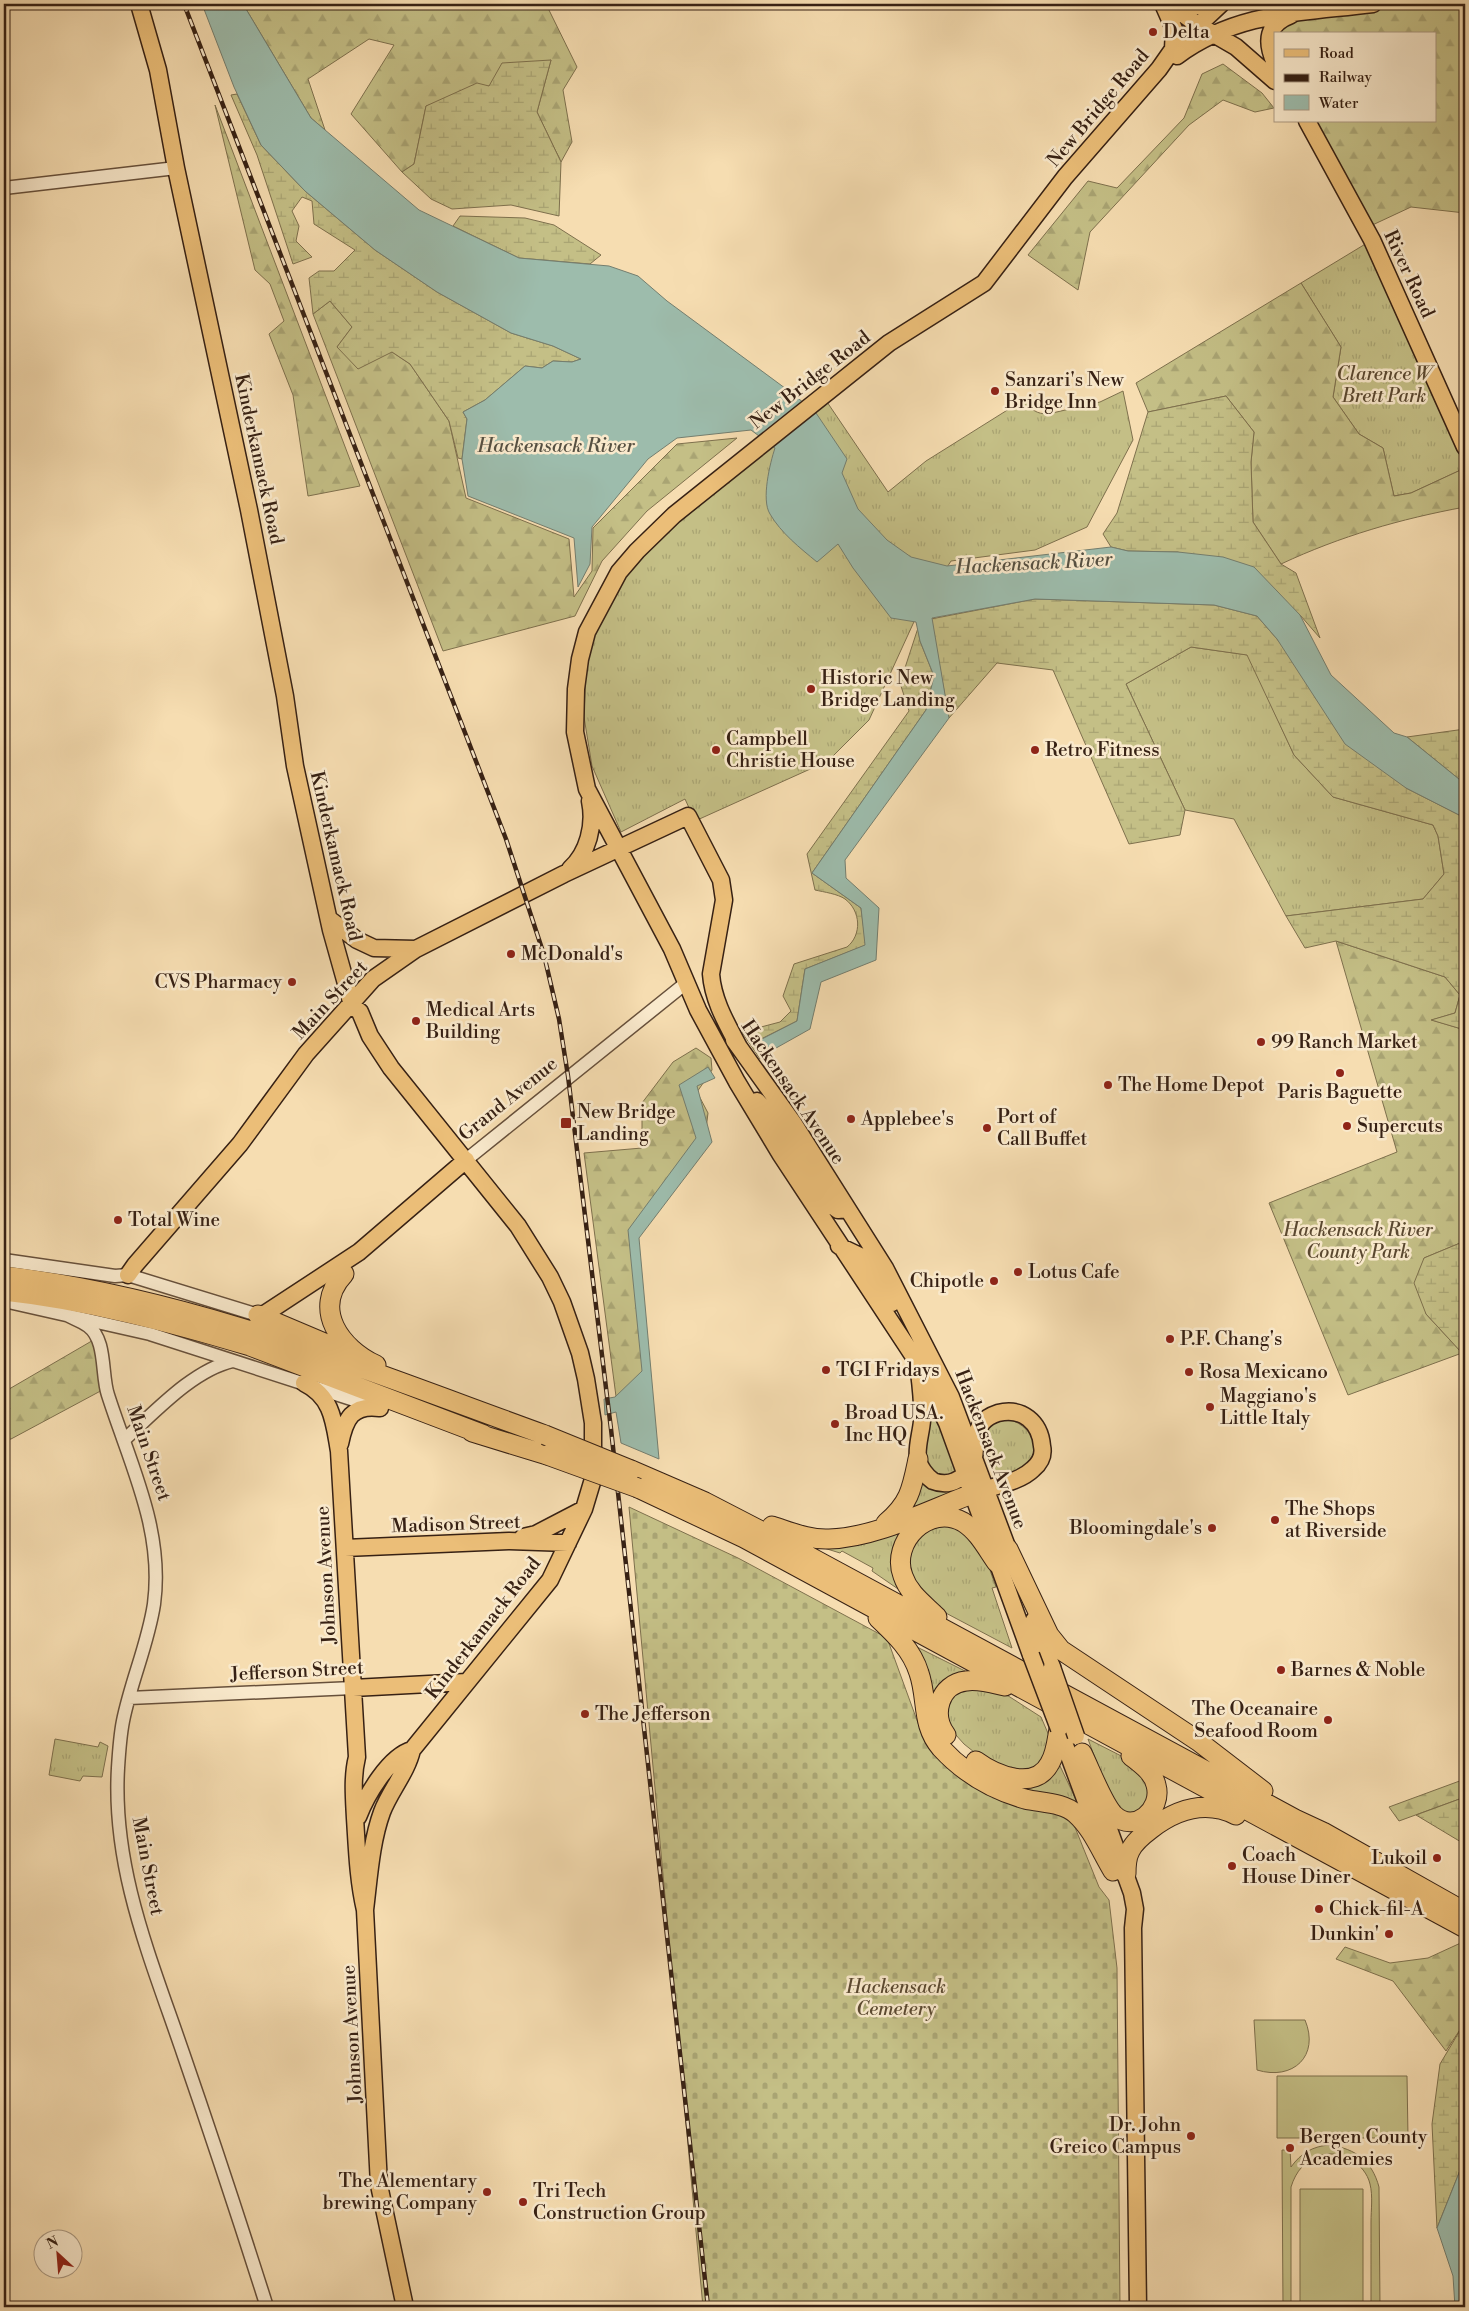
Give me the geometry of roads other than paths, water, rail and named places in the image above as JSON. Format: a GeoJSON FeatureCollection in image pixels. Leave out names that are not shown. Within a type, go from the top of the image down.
{"type":"FeatureCollection","features":[{"type":"Feature","properties":{"kind":"highway"},"geometry":{"type":"LineString","coordinates":[[341,1269],[329,1300],[334,1323],[342,1338],[354,1352],[377,1366]]}},
{"type":"Feature","properties":{"kind":"highway"},"geometry":{"type":"LineString","coordinates":[[4,1276],[79,1287],[180,1310],[236,1326],[545,1435],[705,1502],[811,1538],[841,1538],[878,1529],[975,1486]]}},
{"type":"Feature","properties":{"kind":"highway"},"geometry":{"type":"LineString","coordinates":[[4,1291],[115,1310],[250,1346],[484,1435]]}},
{"type":"Feature","properties":{"kind":"highway"},"geometry":{"type":"LineString","coordinates":[[258,1315],[377,1366],[424,1383],[430,1393]]}},
{"type":"Feature","properties":{"kind":"highway"},"geometry":{"type":"LineString","coordinates":[[380,1408],[484,1435],[547,1455],[638,1488],[736,1534],[1465,1928]]}},
{"type":"Feature","properties":{"kind":"highway"},"geometry":{"type":"LineString","coordinates":[[878,1529],[906,1502],[912,1487],[918,1459]]}},
{"type":"Feature","properties":{"kind":"highway"},"geometry":{"type":"LineString","coordinates":[[705,1502],[1295,1819],[1323,1832],[1465,1912]]}},
{"type":"Feature","properties":{"kind":"highway"},"geometry":{"type":"LineString","coordinates":[[960,1638],[918,1600],[908,1587],[900,1567],[903,1545],[912,1531],[936,1518],[951,1518],[971,1528],[1003,1556],[1061,1650],[1190,1736],[1258,1788],[1318,1822],[1323,1832]]}},
{"type":"Feature","properties":{"kind":"highway"},"geometry":{"type":"LineString","coordinates":[[859,1600],[897,1636],[912,1657],[922,1684],[928,1727],[942,1749],[964,1768],[995,1788],[1025,1799],[1065,1808],[1075,1813],[1119,1872],[1129,1852],[1139,1840],[1162,1821],[1188,1809],[1204,1806],[1219,1807],[1287,1832]]}},
{"type":"Feature","properties":{"kind":"highway"},"geometry":{"type":"LineString","coordinates":[[1026,1691],[973,1680],[958,1683],[946,1691],[940,1702],[938,1715],[940,1725],[958,1747],[985,1768],[1004,1777],[1021,1778],[1039,1774],[1049,1766],[1055,1749],[1058,1729]]}},
{"type":"Feature","properties":{"kind":"highway"},"geometry":{"type":"LineString","coordinates":[[1079,1745],[1113,1814],[1123,1820],[1132,1821],[1148,1815],[1156,1803],[1156,1784],[1145,1768],[1108,1736]]}},
{"type":"Feature","properties":{"kind":"main road","name":"Kinderkamack Road"},"geometry":{"type":"LineString","coordinates":[[140,4],[158,70],[176,168],[250,510],[285,696],[294,766],[328,919],[352,1005],[360,1012],[370,1036],[391,1068],[534,1248],[550,1277],[572,1327],[586,1379],[592,1423],[593,1479],[584,1510],[550,1580],[412,1750],[410,1760],[388,1799],[378,1826],[365,1910]]}},
{"type":"Feature","properties":{"kind":"main road"},"geometry":{"type":"LineString","coordinates":[[1163,4],[1174,29],[1173,49]]}},
{"type":"Feature","properties":{"kind":"main road"},"geometry":{"type":"LineString","coordinates":[[1169,4],[1249,57],[1274,80]]}},
{"type":"Feature","properties":{"kind":"main road"},"geometry":{"type":"LineString","coordinates":[[1180,4],[1192,7],[1206,4]]}},
{"type":"Feature","properties":{"kind":"main road","name":"New Bridge Road"},"geometry":{"type":"LineString","coordinates":[[619,849],[587,789],[575,732],[576,688],[585,641],[598,610],[619,572],[655,532],[889,343],[984,282],[1065,178],[1159,69],[1173,49],[1221,4]]}},
{"type":"Feature","properties":{"kind":"main road"},"geometry":{"type":"LineString","coordinates":[[1159,69],[1212,34],[1261,18],[1312,9],[1374,4]]}},
{"type":"Feature","properties":{"kind":"main road"},"geometry":{"type":"LineString","coordinates":[[1274,60],[1268,42],[1275,25],[1281,19],[1312,9]]}},
{"type":"Feature","properties":{"kind":"main road","name":"River Road"},"geometry":{"type":"LineString","coordinates":[[1308,122],[1372,240],[1465,447]]}},
{"type":"Feature","properties":{"kind":"main road"},"geometry":{"type":"LineString","coordinates":[[564,874],[579,861],[586,849],[592,821],[587,789]]}},
{"type":"Feature","properties":{"kind":"main road","name":"Main Street"},"geometry":{"type":"LineString","coordinates":[[128,1275],[240,1144],[306,1054],[352,1005],[373,979],[416,949],[564,874],[688,816],[722,880],[724,900],[711,974],[712,986],[720,1009],[739,1047]]}},
{"type":"Feature","properties":{"kind":"main road","name":"Hackensack Avenue"},"geometry":{"type":"LineString","coordinates":[[619,849],[672,949],[686,982],[737,1082],[839,1246],[918,1364],[975,1486],[1003,1556],[1052,1667],[1119,1872],[1133,1928],[1138,2307]]}},
{"type":"Feature","properties":{"kind":"main road"},"geometry":{"type":"LineString","coordinates":[[328,919],[356,940],[374,948],[416,949]]}},
{"type":"Feature","properties":{"kind":"main road","name":"Hackensack Avenue"},"geometry":{"type":"LineString","coordinates":[[672,949],[693,977],[722,1025],[794,1124],[885,1268],[951,1397],[975,1460],[975,1486]]}},
{"type":"Feature","properties":{"kind":"main road"},"geometry":{"type":"LineString","coordinates":[[737,1082],[778,1124],[830,1204],[838,1210],[847,1209]]}},
{"type":"Feature","properties":{"kind":"main road","name":"Grand Avenue"},"geometry":{"type":"LineString","coordinates":[[258,1315],[266,1313],[341,1269],[466,1160]]}},
{"type":"Feature","properties":{"kind":"main road"},"geometry":{"type":"LineString","coordinates":[[847,1209],[841,1218],[839,1246],[866,1261],[893,1304],[928,1350]]}},
{"type":"Feature","properties":{"kind":"main road"},"geometry":{"type":"LineString","coordinates":[[918,1364],[922,1419],[918,1459],[924,1471],[934,1481],[975,1486],[1030,1472],[1041,1459],[1043,1450],[1041,1435],[1033,1421],[1017,1411],[994,1414],[982,1424],[977,1438],[975,1486]]}},
{"type":"Feature","properties":{"kind":"main road"},"geometry":{"type":"LineString","coordinates":[[304,1383],[317,1390],[329,1405],[339,1451]]}},
{"type":"Feature","properties":{"kind":"main road"},"geometry":{"type":"LineString","coordinates":[[339,1451],[344,1429],[352,1414],[363,1408],[380,1408]]}},
{"type":"Feature","properties":{"kind":"main road","name":"Johnson Avenue"},"geometry":{"type":"LineString","coordinates":[[339,1451],[353,1688],[356,1757],[354,1774],[356,1827],[359,1877],[365,1910],[380,2185],[405,2307]]}},
{"type":"Feature","properties":{"kind":"main road"},"geometry":{"type":"LineString","coordinates":[[509,1541],[536,1534],[584,1510]]}},
{"type":"Feature","properties":{"kind":"main road","name":"Madison Street"},"geometry":{"type":"LineString","coordinates":[[345,1548],[509,1541],[568,1543]]}},
{"type":"Feature","properties":{"kind":"main road","name":"Hackensack Avenue"},"geometry":{"type":"LineString","coordinates":[[1003,1556],[1031,1655],[1058,1729],[1119,1872]]}},
{"type":"Feature","properties":{"kind":"main road","name":"Jefferson Street"},"geometry":{"type":"LineString","coordinates":[[353,1688],[467,1682]]}},
{"type":"Feature","properties":{"kind":"main road","name":"Kinderkamack Road"},"geometry":{"type":"LineString","coordinates":[[356,1827],[361,1808],[371,1789],[403,1752],[412,1750]]}},
{"type":"Feature","properties":{"kind":"main road","name":"Johnson Avenue"},"geometry":{"type":"LineString","coordinates":[[356,1757],[364,1768],[371,1789],[378,1826]]}},
{"type":"Feature","properties":{"kind":"street"},"geometry":{"type":"LineString","coordinates":[[4,188],[176,168]]}},
{"type":"Feature","properties":{"kind":"street","name":"Grand Avenue"},"geometry":{"type":"LineString","coordinates":[[466,1160],[686,982]]}},
{"type":"Feature","properties":{"kind":"street"},"geometry":{"type":"LineString","coordinates":[[4,1260],[115,1276],[128,1275],[258,1315]]}},
{"type":"Feature","properties":{"kind":"street"},"geometry":{"type":"LineString","coordinates":[[4,1301],[150,1334],[380,1408]]}},
{"type":"Feature","properties":{"kind":"street","name":"Main Street"},"geometry":{"type":"LineString","coordinates":[[65,1314],[88,1326],[96,1335],[107,1393],[125,1439],[149,1518],[155,1560],[154,1602],[123,1722],[118,1769],[118,1812],[127,1883],[157,1983],[222,2163],[267,2307]]}},
{"type":"Feature","properties":{"kind":"street"},"geometry":{"type":"LineString","coordinates":[[125,1439],[196,1379],[220,1364],[234,1361]]}},
{"type":"Feature","properties":{"kind":"street","name":"Jefferson Street"},"geometry":{"type":"LineString","coordinates":[[129,1698],[353,1688]]}},
{"type":"Feature","properties":{"kind":"water","name":"Hackensack River"},"geometry":{"type":"Polygon","coordinates":[[[202,4],[243,4],[311,118],[419,210],[519,258],[609,266],[638,276],[667,301],[793,394],[816,413],[847,459],[842,473],[858,509],[887,540],[911,557],[947,566],[1111,547],[1128,551],[1178,552],[1223,557],[1254,567],[1300,615],[1331,675],[1394,733],[1407,737],[1465,784],[1465,818],[1406,788],[1345,744],[1277,639],[1257,616],[1214,605],[1035,599],[932,618],[949,718],[845,860],[846,878],[879,908],[876,960],[821,982],[810,1029],[769,1052],[760,1040],[797,1021],[805,969],[865,945],[861,908],[812,873],[926,710],[934,676],[920,641],[916,622],[891,618],[853,568],[838,544],[817,562],[780,528],[767,508],[766,500],[769,472],[775,448],[751,430],[677,438],[648,459],[592,527],[590,564],[578,587],[574,538],[468,496],[462,459],[467,419],[463,412],[485,400],[525,366],[542,368],[553,361],[572,362],[581,359],[553,346],[511,333],[437,292],[375,250],[305,191],[261,145],[234,87],[202,4]]]}},
{"type":"Feature","properties":{"kind":"water"},"geometry":{"type":"Polygon","coordinates":[[[708,1067],[715,1078],[697,1086],[712,1142],[639,1238],[659,1459],[621,1443],[616,1412],[605,1415],[604,1399],[615,1397],[642,1371],[628,1230],[696,1138],[679,1085],[708,1067]]]}},
{"type":"Feature","properties":{"kind":"water"},"geometry":{"type":"Polygon","coordinates":[[[1465,2158],[1465,2307],[1455,2307],[1453,2276],[1437,2228],[1465,2158]]]}},
{"type":"Feature","properties":{"kind":"railway"},"geometry":{"type":"LineString","coordinates":[[184,4],[506,839],[544,955],[559,1019],[568,1076],[611,1429],[708,2307]]}},
{"type":"Feature","properties":{"kind":"place","name":"Delta"},"geometry":{"type":"Point","coordinates":[1153,32]}},
{"type":"Feature","properties":{"kind":"place","name":"Sanzari's New Bridge Inn"},"geometry":{"type":"Point","coordinates":[995,391]}},
{"type":"Feature","properties":{"kind":"place","name":"Historic New Bridge Landing"},"geometry":{"type":"Point","coordinates":[811,689]}},
{"type":"Feature","properties":{"kind":"place","name":"Campbell Christie House"},"geometry":{"type":"Point","coordinates":[716,750]}},
{"type":"Feature","properties":{"kind":"place","name":"Retro Fitness"},"geometry":{"type":"Point","coordinates":[1035,750]}},
{"type":"Feature","properties":{"kind":"place","name":"McDonald's"},"geometry":{"type":"Point","coordinates":[511,954]}},
{"type":"Feature","properties":{"kind":"place","name":"CVS Pharmacy"},"geometry":{"type":"Point","coordinates":[292,982]}},
{"type":"Feature","properties":{"kind":"place","name":"Medical Arts Building"},"geometry":{"type":"Point","coordinates":[416,1021]}},
{"type":"Feature","properties":{"kind":"place","name":"99 Ranch Market"},"geometry":{"type":"Point","coordinates":[1261,1042]}},
{"type":"Feature","properties":{"kind":"place","name":"Paris Baguette"},"geometry":{"type":"Point","coordinates":[1340,1073]}},
{"type":"Feature","properties":{"kind":"place","name":"The Home Depot"},"geometry":{"type":"Point","coordinates":[1108,1085]}},
{"type":"Feature","properties":{"kind":"place","name":"Applebee's"},"geometry":{"type":"Point","coordinates":[851,1119]}},
{"type":"Feature","properties":{"kind":"place","name":"New Bridge Landing"},"geometry":{"type":"Point","coordinates":[566,1123]}},
{"type":"Feature","properties":{"kind":"place","name":"Supercuts"},"geometry":{"type":"Point","coordinates":[1347,1126]}},
{"type":"Feature","properties":{"kind":"place","name":"Port of Call Buffet"},"geometry":{"type":"Point","coordinates":[987,1128]}},
{"type":"Feature","properties":{"kind":"place","name":"Total Wine"},"geometry":{"type":"Point","coordinates":[118,1220]}},
{"type":"Feature","properties":{"kind":"place","name":"Lotus Cafe"},"geometry":{"type":"Point","coordinates":[1018,1272]}},
{"type":"Feature","properties":{"kind":"place","name":"Chipotle"},"geometry":{"type":"Point","coordinates":[994,1281]}},
{"type":"Feature","properties":{"kind":"place","name":"P.F. Chang's"},"geometry":{"type":"Point","coordinates":[1170,1339]}},
{"type":"Feature","properties":{"kind":"place","name":"TGI Fridays"},"geometry":{"type":"Point","coordinates":[826,1370]}},
{"type":"Feature","properties":{"kind":"place","name":"Rosa Mexicano"},"geometry":{"type":"Point","coordinates":[1189,1372]}},
{"type":"Feature","properties":{"kind":"place","name":"Maggiano's Little Italy"},"geometry":{"type":"Point","coordinates":[1210,1407]}},
{"type":"Feature","properties":{"kind":"place","name":"Broad USA. Inc HQ"},"geometry":{"type":"Point","coordinates":[835,1424]}},
{"type":"Feature","properties":{"kind":"place","name":"The Shops at Riverside"},"geometry":{"type":"Point","coordinates":[1275,1520]}},
{"type":"Feature","properties":{"kind":"place","name":"Bloomingdale's"},"geometry":{"type":"Point","coordinates":[1212,1528]}},
{"type":"Feature","properties":{"kind":"place","name":"Barnes & Noble"},"geometry":{"type":"Point","coordinates":[1281,1670]}},
{"type":"Feature","properties":{"kind":"place","name":"The Jefferson"},"geometry":{"type":"Point","coordinates":[585,1714]}},
{"type":"Feature","properties":{"kind":"place","name":"The Oceanaire Seafood Room"},"geometry":{"type":"Point","coordinates":[1328,1720]}},
{"type":"Feature","properties":{"kind":"place","name":"Lukoil"},"geometry":{"type":"Point","coordinates":[1437,1858]}},
{"type":"Feature","properties":{"kind":"place","name":"Coach House Diner"},"geometry":{"type":"Point","coordinates":[1232,1866]}},
{"type":"Feature","properties":{"kind":"place","name":"Chick-fil-A"},"geometry":{"type":"Point","coordinates":[1319,1909]}},
{"type":"Feature","properties":{"kind":"place","name":"Dunkin'"},"geometry":{"type":"Point","coordinates":[1389,1934]}},
{"type":"Feature","properties":{"kind":"place","name":"Dr. John Greico Campus"},"geometry":{"type":"Point","coordinates":[1191,2136]}},
{"type":"Feature","properties":{"kind":"place","name":"Bergen County Academies"},"geometry":{"type":"Point","coordinates":[1290,2148]}},
{"type":"Feature","properties":{"kind":"place","name":"The Alementary brewing Company"},"geometry":{"type":"Point","coordinates":[487,2192]}},
{"type":"Feature","properties":{"kind":"place","name":"Tri Tech Construction Group"},"geometry":{"type":"Point","coordinates":[523,2202]}},
{"type":"Feature","properties":{"kind":"park label","name":"Clarence W Brett Park"},"geometry":{"type":"Point","coordinates":[1384,385]}},
{"type":"Feature","properties":{"kind":"park label","name":"Hackensack River County Park"},"geometry":{"type":"Point","coordinates":[1358,1241]}},
{"type":"Feature","properties":{"kind":"park label","name":"Hackensack Cemetery"},"geometry":{"type":"Point","coordinates":[896,1998]}}]}
